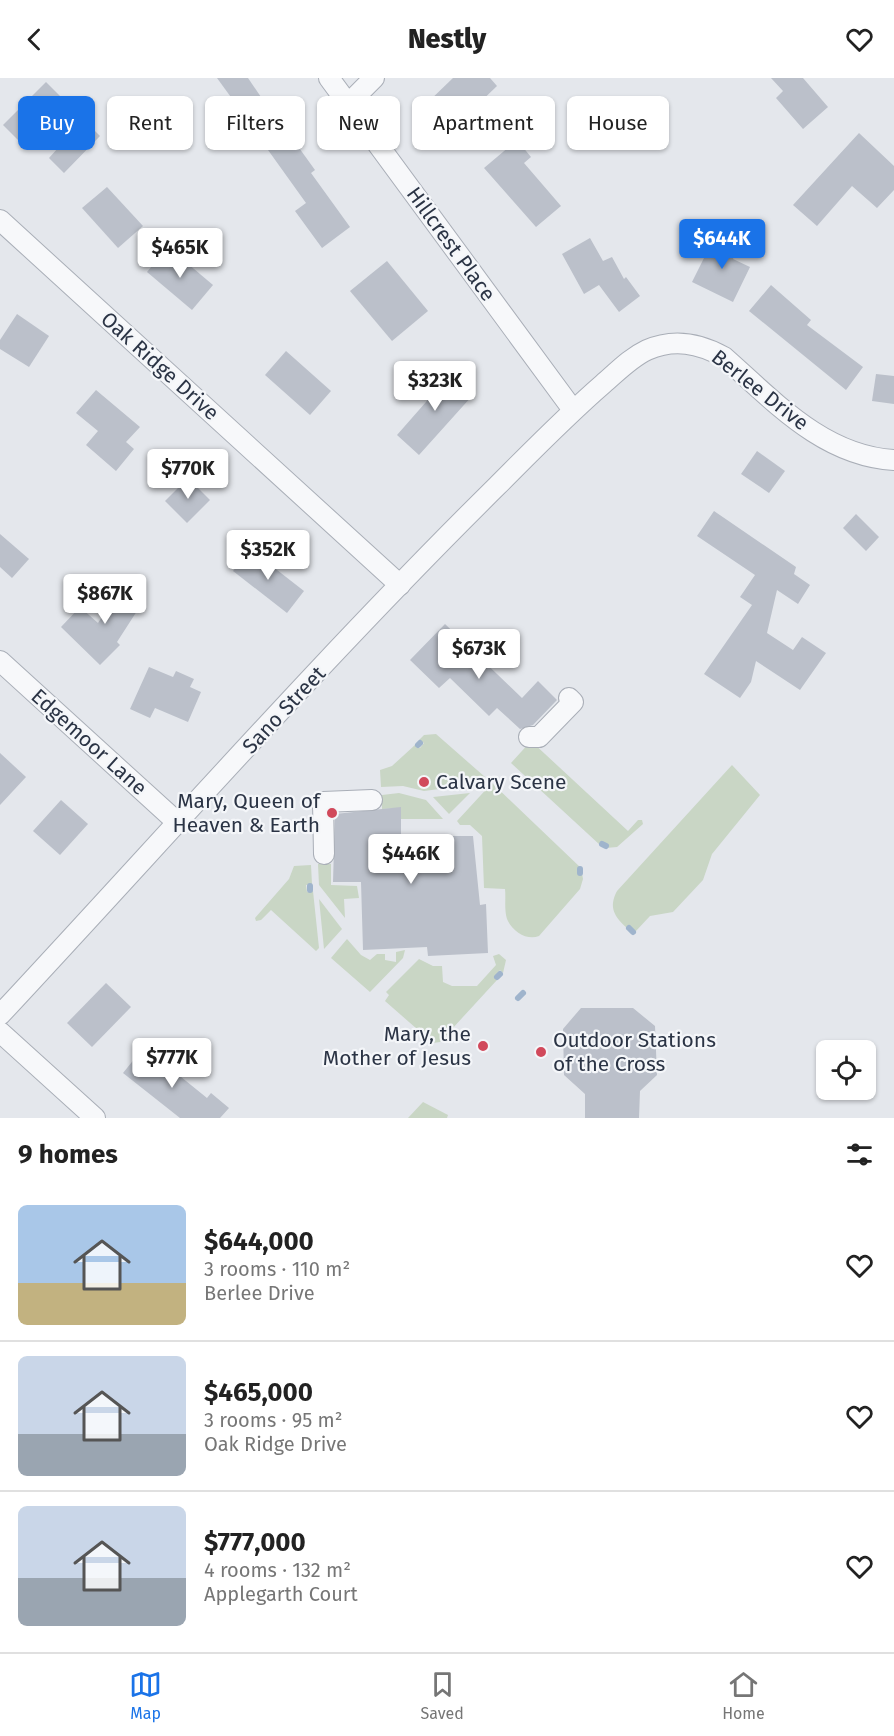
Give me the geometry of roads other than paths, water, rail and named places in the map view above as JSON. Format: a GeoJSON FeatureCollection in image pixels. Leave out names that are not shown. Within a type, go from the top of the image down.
{"type":"FeatureCollection","features":[{"type":"Feature","properties":{"kind":"street","name":"Hillcrest Place"},"geometry":{"type":"LineString","coordinates":[[329,78],[342,96]]}},
{"type":"Feature","properties":{"kind":"street"},"geometry":{"type":"LineString","coordinates":[[356,96],[374,78]]}},
{"type":"Feature","properties":{"kind":"street","name":"Hillcrest Place"},"geometry":{"type":"LineString","coordinates":[[382,150],[573,410]]}},
{"type":"Feature","properties":{"kind":"street","name":"Oak Ridge Drive"},"geometry":{"type":"LineString","coordinates":[[0,220],[400,585]]}},
{"type":"Feature","properties":{"kind":"street","name":"Berlee Drive"},"geometry":{"type":"LineString","coordinates":[[573,410],[646,350],[676,342],[693,343],[724,357],[804,427],[830,442],[860,454],[894,460]]}},
{"type":"Feature","properties":{"kind":"street","name":"Sano Street"},"geometry":{"type":"LineString","coordinates":[[0,1015],[400,585],[573,410]]}},
{"type":"Feature","properties":{"kind":"street","name":"Edgemoor Lane"},"geometry":{"type":"LineString","coordinates":[[0,661],[178,823]]}},
{"type":"Feature","properties":{"kind":"street"},"geometry":{"type":"LineString","coordinates":[[529,737],[539,737],[573,702],[569,698]]}},
{"type":"Feature","properties":{"kind":"street"},"geometry":{"type":"LineString","coordinates":[[324,854],[323,802],[372,800]]}},
{"type":"Feature","properties":{"kind":"street"},"geometry":{"type":"LineString","coordinates":[[0,1032],[95,1118]]}},
{"type":"Feature","properties":{"kind":"waterway"},"geometry":{"type":"LineString","coordinates":[[602,844],[606,846]]}},
{"type":"Feature","properties":{"kind":"waterway"},"geometry":{"type":"LineString","coordinates":[[629,928],[633,932]]}},
{"type":"Feature","properties":{"kind":"waterway"},"geometry":{"type":"LineString","coordinates":[[497,977],[500,974]]}},
{"type":"Feature","properties":{"kind":"waterway"},"geometry":{"type":"LineString","coordinates":[[518,998],[523,993]]}},
{"type":"Feature","properties":{"kind":"place","name":"Calvary Scene"},"geometry":{"type":"Point","coordinates":[424,782]}},
{"type":"Feature","properties":{"kind":"place","name":"Mary, Queen of Heaven & Earth"},"geometry":{"type":"Point","coordinates":[332,813]}},
{"type":"Feature","properties":{"kind":"place","name":"Mary, the Mother of Jesus"},"geometry":{"type":"Point","coordinates":[483,1046]}},
{"type":"Feature","properties":{"kind":"place","name":"Outdoor Stations of the Cross"},"geometry":{"type":"Point","coordinates":[541,1052]}}]}
